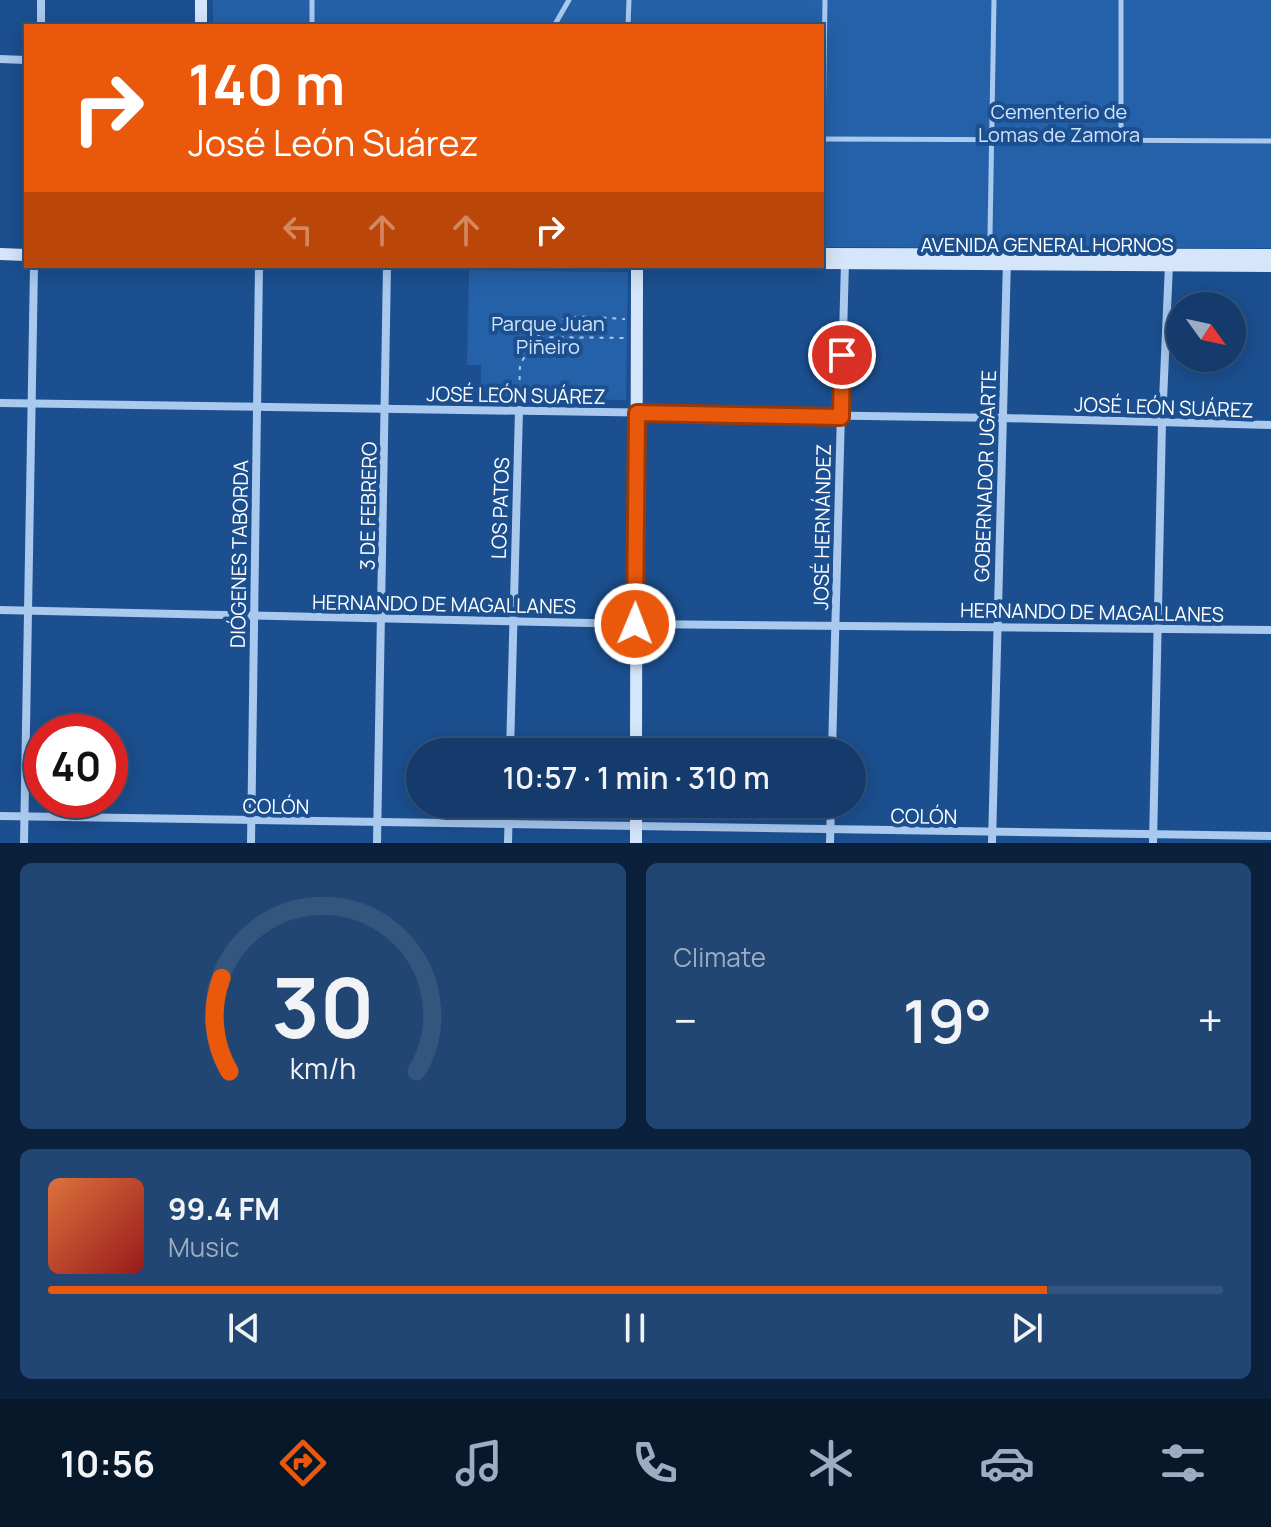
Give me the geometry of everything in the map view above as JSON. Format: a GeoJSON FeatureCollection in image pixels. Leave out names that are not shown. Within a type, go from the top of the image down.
{"type":"FeatureCollection","features":[{"type":"Feature","properties":{"kind":"main road"},"geometry":{"type":"LineString","coordinates":[[201,0],[201,24]]}},
{"type":"Feature","properties":{"kind":"main road"},"geometry":{"type":"LineString","coordinates":[[0,254],[24,255]]}},
{"type":"Feature","properties":{"kind":"main road","name":"AVENIDA GENERAL HORNOS"},"geometry":{"type":"LineString","coordinates":[[824,254],[845,258],[1169,260],[1271,266]]}},
{"type":"Feature","properties":{"kind":"main road","name":"AVENIDA GENERAL HORNOS"},"geometry":{"type":"LineString","coordinates":[[1169,260],[1271,255]]}},
{"type":"Feature","properties":{"kind":"main road","name":"AVENIDA GENERAL HORNOS"},"geometry":{"type":"LineString","coordinates":[[824,263],[845,258]]}},
{"type":"Feature","properties":{"kind":"main road"},"geometry":{"type":"LineString","coordinates":[[636,738],[637,268]]}},
{"type":"Feature","properties":{"kind":"main road"},"geometry":{"type":"LineString","coordinates":[[636,818],[636,843]]}},
{"type":"Feature","properties":{"kind":"street"},"geometry":{"type":"LineString","coordinates":[[41,0],[41,24]]}},
{"type":"Feature","properties":{"kind":"street"},"geometry":{"type":"LineString","coordinates":[[0,59],[24,60]]}},
{"type":"Feature","properties":{"kind":"street","name":"JOSÉ HERNÁNDEZ"},"geometry":{"type":"LineString","coordinates":[[832,738],[845,258]]}},
{"type":"Feature","properties":{"kind":"street","name":"GOBERNADOR UGARTE"},"geometry":{"type":"LineString","coordinates":[[992,838],[1007,259]]}},
{"type":"Feature","properties":{"kind":"street"},"geometry":{"type":"LineString","coordinates":[[1153,840],[1162,423],[1169,260]]}},
{"type":"Feature","properties":{"kind":"street"},"geometry":{"type":"LineString","coordinates":[[27,714],[34,268]]}},
{"type":"Feature","properties":{"kind":"street","name":"DIÓGENES TABORDA"},"geometry":{"type":"LineString","coordinates":[[251,843],[259,268]]}},
{"type":"Feature","properties":{"kind":"street","name":"3 DE FEBRERO"},"geometry":{"type":"LineString","coordinates":[[377,843],[387,268]]}},
{"type":"Feature","properties":{"kind":"street","name":"JOSÉ LEÓN SUÁREZ"},"geometry":{"type":"LineString","coordinates":[[0,403],[1271,425]]}},
{"type":"Feature","properties":{"kind":"street","name":"LOS PATOS"},"geometry":{"type":"LineString","coordinates":[[510,738],[519,410]]}},
{"type":"Feature","properties":{"kind":"street","name":"HERNANDO DE MAGALLANES"},"geometry":{"type":"LineString","coordinates":[[0,610],[635,624],[1271,630]]}},
{"type":"Feature","properties":{"kind":"street","name":"COLÓN"},"geometry":{"type":"LineString","coordinates":[[0,816],[24,817]]}},
{"type":"Feature","properties":{"kind":"street"},"geometry":{"type":"LineString","coordinates":[[24,843],[25,818]]}},
{"type":"Feature","properties":{"kind":"street","name":"COLÓN"},"geometry":{"type":"LineString","coordinates":[[70,818],[830,830],[992,838],[1153,840],[1271,836]]}},
{"type":"Feature","properties":{"kind":"street"},"geometry":{"type":"LineString","coordinates":[[508,843],[509,818]]}},
{"type":"Feature","properties":{"kind":"street"},"geometry":{"type":"LineString","coordinates":[[830,818],[830,843]]}},
{"type":"Feature","properties":{"kind":"lane"},"geometry":{"type":"LineString","coordinates":[[312,0],[312,24]]}},
{"type":"Feature","properties":{"kind":"lane"},"geometry":{"type":"LineString","coordinates":[[555,24],[569,0]]}},
{"type":"Feature","properties":{"kind":"lane"},"geometry":{"type":"LineString","coordinates":[[628,24],[629,0]]}},
{"type":"Feature","properties":{"kind":"lane"},"geometry":{"type":"LineString","coordinates":[[824,70],[825,0]]}},
{"type":"Feature","properties":{"kind":"lane"},"geometry":{"type":"LineString","coordinates":[[990,235],[994,0]]}},
{"type":"Feature","properties":{"kind":"lane"},"geometry":{"type":"LineString","coordinates":[[1121,0],[1121,141]]}},
{"type":"Feature","properties":{"kind":"lane"},"geometry":{"type":"LineString","coordinates":[[824,139],[1271,141]]}},
{"type":"Feature","properties":{"kind":"path"},"geometry":{"type":"LineString","coordinates":[[519,410],[520,364],[551,323],[564,318],[638,319]]}},
{"type":"Feature","properties":{"kind":"path"},"geometry":{"type":"LineString","coordinates":[[538,337],[637,339]]}},
{"type":"Feature","properties":{"kind":"green space","name":"Cementerio de Lomas de Zamora"},"geometry":{"type":"Polygon","coordinates":[[[213,0],[1271,0],[1271,248],[824,247],[824,24],[213,24],[213,0]]]}},
{"type":"Feature","properties":{"kind":"green space","name":"Parque Juan Piñeiro"},"geometry":{"type":"Polygon","coordinates":[[[469,270],[628,272],[626,400],[481,398],[481,365],[467,365],[469,270]]]}},
{"type":"Feature","properties":{"kind":"route"},"geometry":{"type":"LineString","coordinates":[[635,624],[637,413],[841,417],[842,355]]}}]}
